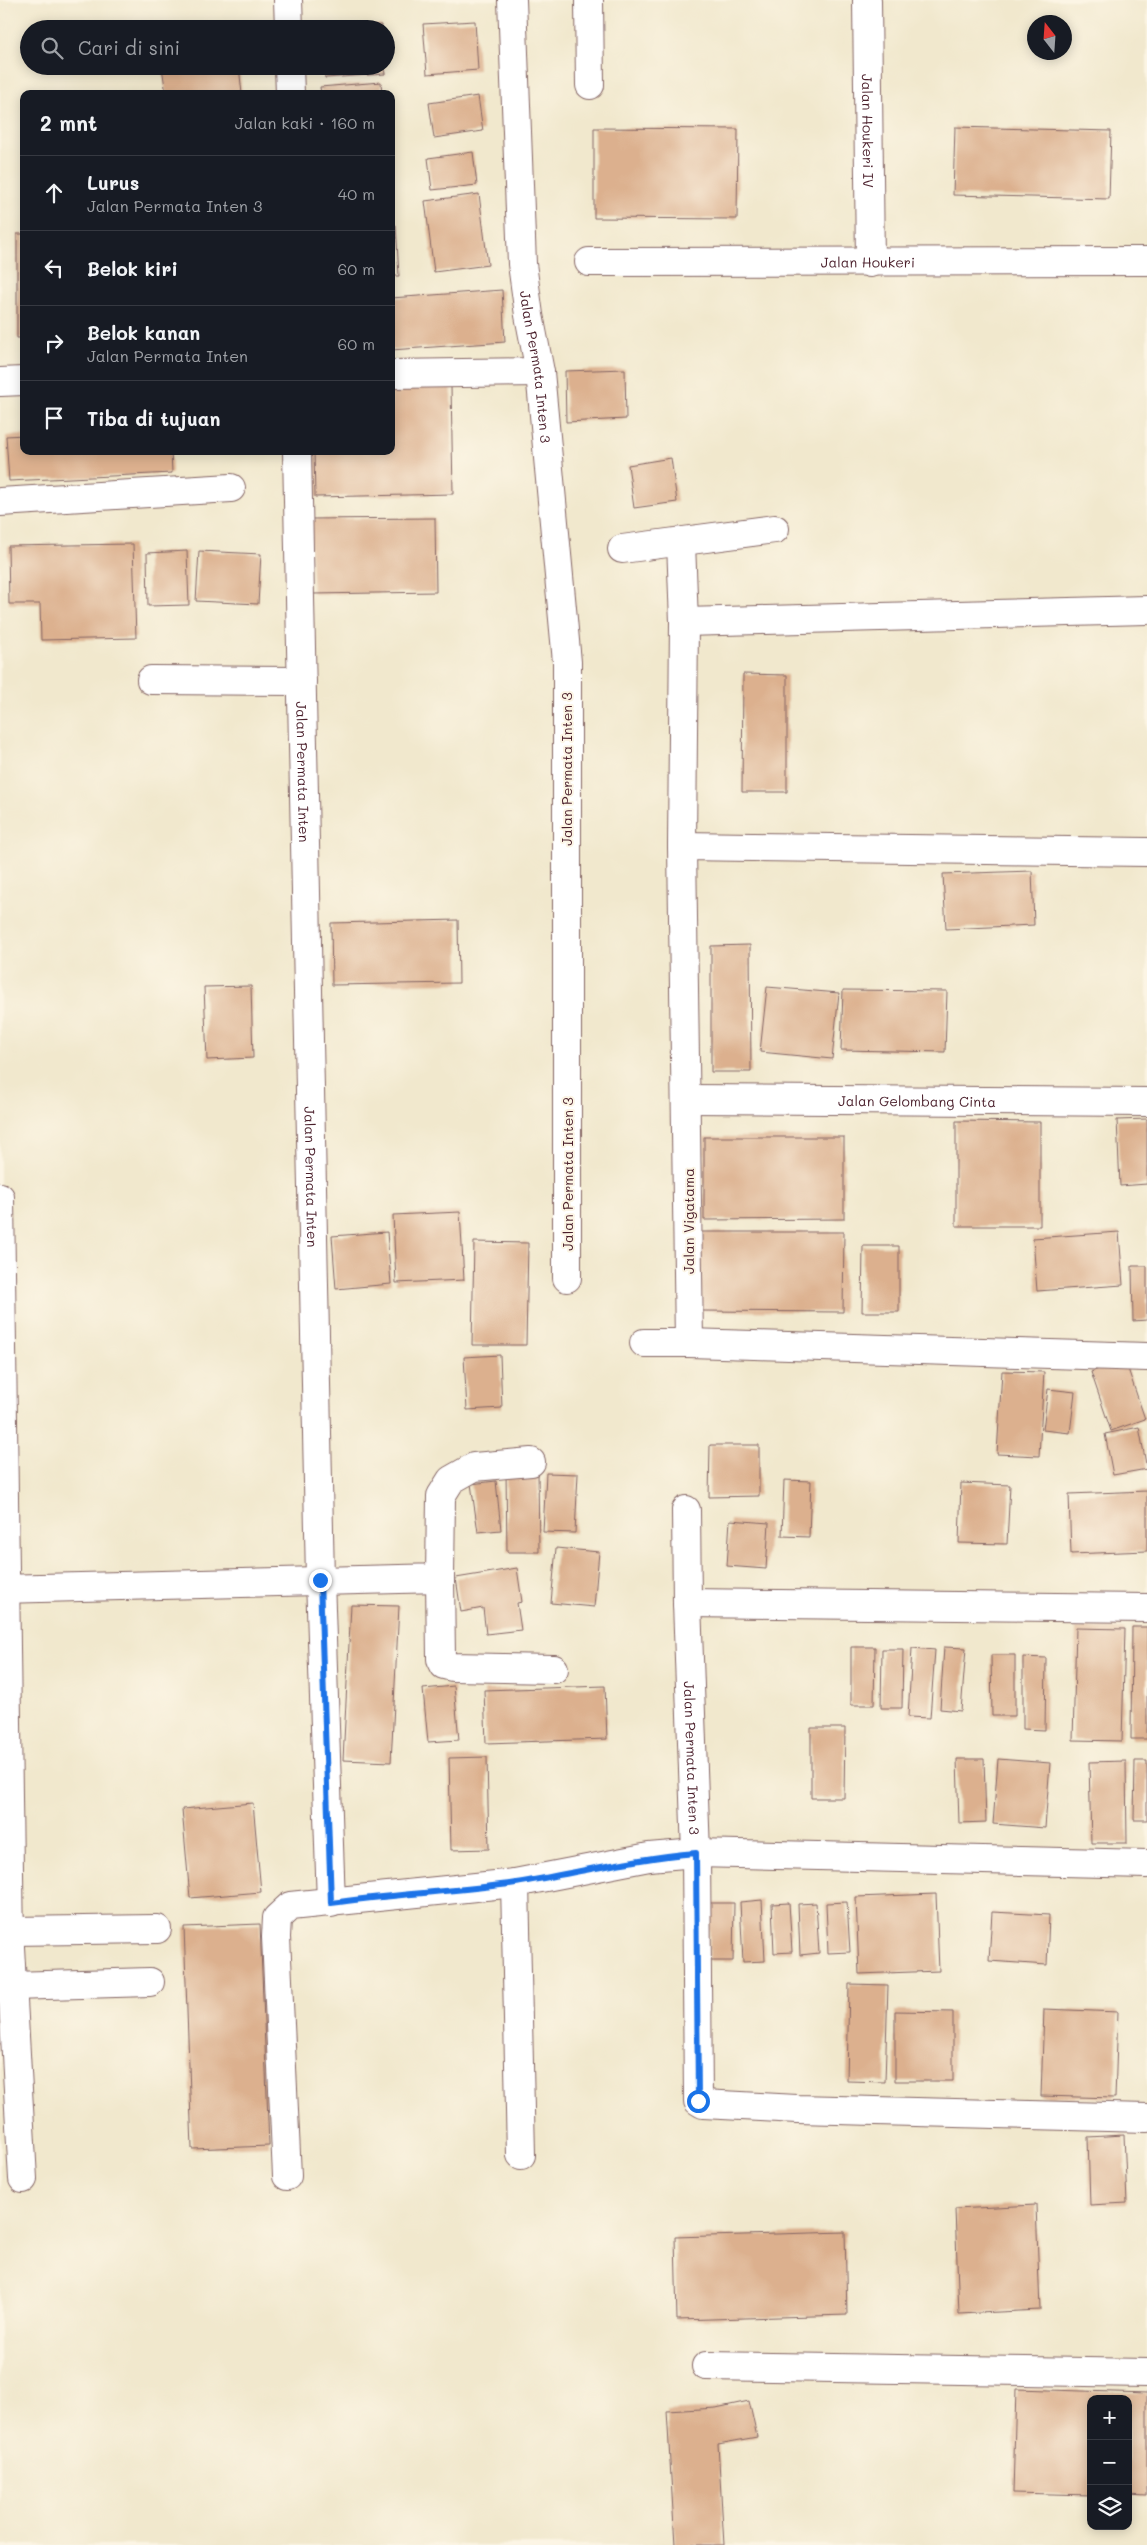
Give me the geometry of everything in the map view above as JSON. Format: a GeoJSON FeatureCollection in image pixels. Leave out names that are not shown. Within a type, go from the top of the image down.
{"type":"FeatureCollection","features":[{"type":"Feature","properties":{"kind":"street"},"geometry":{"type":"LineString","coordinates":[[288,0],[289,20]]}},
{"type":"Feature","properties":{"kind":"street","name":"Jalan Permata Inten 3"},"geometry":{"type":"LineString","coordinates":[[512,0],[522,264],[540,372],[567,662],[567,1278]]}},
{"type":"Feature","properties":{"kind":"street"},"geometry":{"type":"LineString","coordinates":[[589,0],[590,85]]}},
{"type":"Feature","properties":{"kind":"street","name":"Jalan Houkeri IV"},"geometry":{"type":"LineString","coordinates":[[867,0],[870,263]]}},
{"type":"Feature","properties":{"kind":"street"},"geometry":{"type":"LineString","coordinates":[[290,75],[290,90]]}},
{"type":"Feature","properties":{"kind":"street","name":"Jalan Houkeri"},"geometry":{"type":"LineString","coordinates":[[589,262],[870,263],[1147,261]]}},
{"type":"Feature","properties":{"kind":"street"},"geometry":{"type":"LineString","coordinates":[[395,374],[540,372]]}},
{"type":"Feature","properties":{"kind":"street"},"geometry":{"type":"LineString","coordinates":[[0,382],[20,381]]}},
{"type":"Feature","properties":{"kind":"street","name":"Jalan Permata Inten"},"geometry":{"type":"LineString","coordinates":[[297,455],[320,1580],[331,1903]]}},
{"type":"Feature","properties":{"kind":"street"},"geometry":{"type":"LineString","coordinates":[[0,502],[232,488]]}},
{"type":"Feature","properties":{"kind":"street"},"geometry":{"type":"LineString","coordinates":[[622,549],[681,543],[775,529]]}},
{"type":"Feature","properties":{"kind":"street","name":"Jalan Vigatama"},"geometry":{"type":"LineString","coordinates":[[681,543],[684,622],[683,1002],[687,1099],[689,1343]]}},
{"type":"Feature","properties":{"kind":"street"},"geometry":{"type":"LineString","coordinates":[[684,622],[1147,610]]}},
{"type":"Feature","properties":{"kind":"street"},"geometry":{"type":"LineString","coordinates":[[151,680],[302,681]]}},
{"type":"Feature","properties":{"kind":"street"},"geometry":{"type":"LineString","coordinates":[[682,846],[1147,852]]}},
{"type":"Feature","properties":{"kind":"street","name":"Jalan Gelombang Cinta"},"geometry":{"type":"LineString","coordinates":[[687,1099],[1147,1102]]}},
{"type":"Feature","properties":{"kind":"street"},"geometry":{"type":"LineString","coordinates":[[0,1197],[3,1589],[10,1931],[23,2180]]}},
{"type":"Feature","properties":{"kind":"street"},"geometry":{"type":"LineString","coordinates":[[644,1344],[689,1343],[1147,1357]]}},
{"type":"Feature","properties":{"kind":"street"},"geometry":{"type":"LineString","coordinates":[[531,1462],[474,1467],[451,1480],[442,1496],[441,1659],[444,1665],[452,1667],[554,1669]]}},
{"type":"Feature","properties":{"kind":"street","name":"Jalan Permata Inten 3"},"geometry":{"type":"LineString","coordinates":[[686,1510],[686,1603],[696,1853],[696,2096],[698,2101],[703,2104],[778,2108],[1147,2118]]}},
{"type":"Feature","properties":{"kind":"street"},"geometry":{"type":"LineString","coordinates":[[3,1589],[440,1578]]}},
{"type":"Feature","properties":{"kind":"street"},"geometry":{"type":"LineString","coordinates":[[686,1603],[1147,1608]]}},
{"type":"Feature","properties":{"kind":"street"},"geometry":{"type":"LineString","coordinates":[[287,2176],[276,1937],[277,1918],[290,1906],[515,1883],[649,1857],[696,1853],[1147,1864]]}},
{"type":"Feature","properties":{"kind":"street"},"geometry":{"type":"LineString","coordinates":[[515,1883],[521,2154]]}},
{"type":"Feature","properties":{"kind":"street"},"geometry":{"type":"LineString","coordinates":[[10,1931],[157,1929]]}},
{"type":"Feature","properties":{"kind":"street"},"geometry":{"type":"LineString","coordinates":[[12,1986],[150,1982]]}},
{"type":"Feature","properties":{"kind":"street"},"geometry":{"type":"LineString","coordinates":[[706,2366],[1147,2373]]}},
{"type":"Feature","properties":{"kind":"building"},"geometry":{"type":"Polygon","coordinates":[[[475,21],[478,70],[427,74],[423,24],[475,21]]]}},
{"type":"Feature","properties":{"kind":"building"},"geometry":{"type":"Polygon","coordinates":[[[163,75],[240,75],[242,90],[165,90],[163,75]]]}},
{"type":"Feature","properties":{"kind":"building"},"geometry":{"type":"Polygon","coordinates":[[[325,75],[370,75],[325,78],[325,75]]]}},
{"type":"Feature","properties":{"kind":"building"},"geometry":{"type":"Polygon","coordinates":[[[381,82],[382,90],[320,90],[320,87],[381,82]]]}},
{"type":"Feature","properties":{"kind":"building"},"geometry":{"type":"Polygon","coordinates":[[[478,96],[483,131],[434,138],[429,103],[478,96]]]}},
{"type":"Feature","properties":{"kind":"building"},"geometry":{"type":"Polygon","coordinates":[[[955,127],[1111,131],[1109,199],[953,195],[955,127]]]}},
{"type":"Feature","properties":{"kind":"building"},"geometry":{"type":"Polygon","coordinates":[[[594,128],[738,129],[737,219],[594,218],[594,128]]]}},
{"type":"Feature","properties":{"kind":"building"},"geometry":{"type":"Polygon","coordinates":[[[473,152],[477,185],[432,190],[428,158],[473,152]]]}},
{"type":"Feature","properties":{"kind":"building"},"geometry":{"type":"Polygon","coordinates":[[[479,194],[488,265],[434,272],[425,201],[479,194]]]}},
{"type":"Feature","properties":{"kind":"building"},"geometry":{"type":"Polygon","coordinates":[[[396,225],[399,276],[395,276],[396,225]]]}},
{"type":"Feature","properties":{"kind":"building"},"geometry":{"type":"Polygon","coordinates":[[[17,234],[20,234],[20,338],[17,338],[17,234]]]}},
{"type":"Feature","properties":{"kind":"building"},"geometry":{"type":"Polygon","coordinates":[[[502,290],[505,342],[395,350],[395,298],[502,290]]]}},
{"type":"Feature","properties":{"kind":"building"},"geometry":{"type":"Polygon","coordinates":[[[625,369],[626,419],[566,422],[565,371],[625,369]]]}},
{"type":"Feature","properties":{"kind":"building"},"geometry":{"type":"Polygon","coordinates":[[[451,386],[453,494],[315,497],[314,455],[395,455],[395,388],[451,386]]]}},
{"type":"Feature","properties":{"kind":"building"},"geometry":{"type":"Polygon","coordinates":[[[20,435],[20,455],[171,455],[172,473],[9,481],[6,436],[20,435]]]}},
{"type":"Feature","properties":{"kind":"building"},"geometry":{"type":"Polygon","coordinates":[[[671,458],[677,502],[634,508],[628,465],[671,458]]]}},
{"type":"Feature","properties":{"kind":"building"},"geometry":{"type":"Polygon","coordinates":[[[435,518],[436,592],[313,594],[309,519],[435,518]]]}},
{"type":"Feature","properties":{"kind":"building"},"geometry":{"type":"Polygon","coordinates":[[[133,544],[136,638],[41,640],[40,604],[9,604],[8,546],[133,544]]]}},
{"type":"Feature","properties":{"kind":"building"},"geometry":{"type":"Polygon","coordinates":[[[187,551],[189,605],[148,606],[147,553],[187,551]]]}},
{"type":"Feature","properties":{"kind":"building"},"geometry":{"type":"Polygon","coordinates":[[[199,551],[261,554],[258,604],[196,601],[199,551]]]}},
{"type":"Feature","properties":{"kind":"building"},"geometry":{"type":"Polygon","coordinates":[[[743,674],[787,675],[787,792],[742,792],[743,674]]]}},
{"type":"Feature","properties":{"kind":"building"},"geometry":{"type":"Polygon","coordinates":[[[1032,871],[1034,925],[946,929],[943,874],[1032,871]]]}},
{"type":"Feature","properties":{"kind":"building"},"geometry":{"type":"Polygon","coordinates":[[[458,920],[459,983],[332,985],[331,923],[458,920]]]}},
{"type":"Feature","properties":{"kind":"building"},"geometry":{"type":"Polygon","coordinates":[[[750,945],[751,1072],[711,1072],[711,946],[750,945]]]}},
{"type":"Feature","properties":{"kind":"building"},"geometry":{"type":"Polygon","coordinates":[[[251,986],[253,1058],[207,1060],[204,987],[251,986]]]}},
{"type":"Feature","properties":{"kind":"building"},"geometry":{"type":"Polygon","coordinates":[[[767,987],[839,993],[832,1059],[760,1052],[767,987]]]}},
{"type":"Feature","properties":{"kind":"building"},"geometry":{"type":"Polygon","coordinates":[[[843,990],[947,991],[945,1052],[841,1050],[843,990]]]}},
{"type":"Feature","properties":{"kind":"building"},"geometry":{"type":"Polygon","coordinates":[[[1147,1119],[1147,1184],[1120,1186],[1117,1120],[1147,1119]]]}},
{"type":"Feature","properties":{"kind":"building"},"geometry":{"type":"Polygon","coordinates":[[[956,1121],[1040,1122],[1040,1226],[956,1226],[956,1121]]]}},
{"type":"Feature","properties":{"kind":"building"},"geometry":{"type":"Polygon","coordinates":[[[704,1137],[844,1137],[844,1219],[704,1220],[704,1137]]]}},
{"type":"Feature","properties":{"kind":"building"},"geometry":{"type":"Polygon","coordinates":[[[460,1212],[464,1280],[396,1283],[393,1215],[460,1212]]]}},
{"type":"Feature","properties":{"kind":"building"},"geometry":{"type":"Polygon","coordinates":[[[387,1232],[391,1284],[336,1289],[332,1236],[387,1232]]]}},
{"type":"Feature","properties":{"kind":"building"},"geometry":{"type":"Polygon","coordinates":[[[701,1232],[844,1232],[843,1312],[701,1311],[701,1232]]]}},
{"type":"Feature","properties":{"kind":"building"},"geometry":{"type":"Polygon","coordinates":[[[1119,1232],[1123,1285],[1037,1291],[1033,1238],[1119,1232]]]}},
{"type":"Feature","properties":{"kind":"building"},"geometry":{"type":"Polygon","coordinates":[[[474,1242],[528,1243],[526,1345],[472,1345],[474,1242]]]}},
{"type":"Feature","properties":{"kind":"building"},"geometry":{"type":"Polygon","coordinates":[[[863,1246],[899,1246],[899,1312],[862,1312],[863,1246]]]}},
{"type":"Feature","properties":{"kind":"building"},"geometry":{"type":"Polygon","coordinates":[[[1132,1266],[1147,1266],[1147,1320],[1133,1321],[1132,1266]]]}},
{"type":"Feature","properties":{"kind":"building"},"geometry":{"type":"Polygon","coordinates":[[[500,1355],[502,1408],[467,1410],[464,1357],[500,1355]]]}},
{"type":"Feature","properties":{"kind":"building"},"geometry":{"type":"Polygon","coordinates":[[[1125,1360],[1145,1419],[1111,1431],[1091,1372],[1125,1360]]]}},
{"type":"Feature","properties":{"kind":"building"},"geometry":{"type":"Polygon","coordinates":[[[1002,1371],[1044,1372],[1039,1456],[997,1454],[1002,1371]]]}},
{"type":"Feature","properties":{"kind":"building"},"geometry":{"type":"Polygon","coordinates":[[[1048,1389],[1075,1392],[1070,1433],[1043,1430],[1048,1389]]]}},
{"type":"Feature","properties":{"kind":"building"},"geometry":{"type":"Polygon","coordinates":[[[1139,1427],[1147,1469],[1113,1475],[1105,1434],[1139,1427]]]}},
{"type":"Feature","properties":{"kind":"building"},"geometry":{"type":"Polygon","coordinates":[[[710,1445],[759,1445],[759,1496],[709,1497],[710,1445]]]}},
{"type":"Feature","properties":{"kind":"building"},"geometry":{"type":"Polygon","coordinates":[[[506,1471],[538,1471],[539,1552],[507,1552],[506,1471]]]}},
{"type":"Feature","properties":{"kind":"building"},"geometry":{"type":"Polygon","coordinates":[[[546,1473],[578,1474],[575,1533],[543,1532],[546,1473]]]}},
{"type":"Feature","properties":{"kind":"building"},"geometry":{"type":"Polygon","coordinates":[[[784,1480],[811,1481],[809,1537],[782,1536],[784,1480]]]}},
{"type":"Feature","properties":{"kind":"building"},"geometry":{"type":"Polygon","coordinates":[[[496,1481],[501,1530],[478,1532],[471,1484],[496,1481]]]}},
{"type":"Feature","properties":{"kind":"building"},"geometry":{"type":"Polygon","coordinates":[[[961,1483],[1010,1485],[1007,1544],[959,1543],[961,1483]]]}},
{"type":"Feature","properties":{"kind":"building"},"geometry":{"type":"Polygon","coordinates":[[[1147,1491],[1147,1551],[1071,1554],[1069,1494],[1147,1491]]]}},
{"type":"Feature","properties":{"kind":"building"},"geometry":{"type":"Polygon","coordinates":[[[730,1520],[769,1523],[766,1569],[727,1566],[730,1520]]]}},
{"type":"Feature","properties":{"kind":"building"},"geometry":{"type":"Polygon","coordinates":[[[556,1548],[599,1552],[594,1607],[551,1603],[556,1548]]]}},
{"type":"Feature","properties":{"kind":"building"},"geometry":{"type":"Polygon","coordinates":[[[517,1568],[522,1602],[517,1603],[521,1630],[486,1634],[483,1608],[461,1612],[456,1578],[517,1568]]]}},
{"type":"Feature","properties":{"kind":"building"},"geometry":{"type":"Polygon","coordinates":[[[351,1605],[399,1606],[391,1762],[343,1760],[351,1605]]]}},
{"type":"Feature","properties":{"kind":"building"},"geometry":{"type":"Polygon","coordinates":[[[1132,1627],[1147,1627],[1147,1739],[1131,1739],[1132,1627]]]}},
{"type":"Feature","properties":{"kind":"building"},"geometry":{"type":"Polygon","coordinates":[[[1076,1628],[1125,1629],[1122,1741],[1073,1740],[1076,1628]]]}},
{"type":"Feature","properties":{"kind":"building"},"geometry":{"type":"Polygon","coordinates":[[[851,1647],[875,1647],[874,1705],[851,1705],[851,1647]]]}},
{"type":"Feature","properties":{"kind":"building"},"geometry":{"type":"Polygon","coordinates":[[[944,1647],[966,1648],[961,1711],[940,1709],[944,1647]]]}},
{"type":"Feature","properties":{"kind":"building"},"geometry":{"type":"Polygon","coordinates":[[[912,1648],[935,1650],[930,1718],[908,1717],[912,1648]]]}},
{"type":"Feature","properties":{"kind":"building"},"geometry":{"type":"Polygon","coordinates":[[[882,1649],[903,1649],[902,1708],[881,1708],[882,1649]]]}},
{"type":"Feature","properties":{"kind":"building"},"geometry":{"type":"Polygon","coordinates":[[[991,1655],[1015,1655],[1015,1716],[992,1716],[991,1655]]]}},
{"type":"Feature","properties":{"kind":"building"},"geometry":{"type":"Polygon","coordinates":[[[1023,1657],[1046,1658],[1045,1730],[1023,1729],[1023,1657]]]}},
{"type":"Feature","properties":{"kind":"building"},"geometry":{"type":"Polygon","coordinates":[[[454,1686],[459,1740],[428,1742],[423,1689],[454,1686]]]}},
{"type":"Feature","properties":{"kind":"building"},"geometry":{"type":"Polygon","coordinates":[[[605,1686],[607,1739],[486,1743],[484,1690],[605,1686]]]}},
{"type":"Feature","properties":{"kind":"building"},"geometry":{"type":"Polygon","coordinates":[[[811,1728],[845,1728],[844,1798],[811,1798],[811,1728]]]}},
{"type":"Feature","properties":{"kind":"building"},"geometry":{"type":"Polygon","coordinates":[[[487,1757],[489,1849],[451,1850],[449,1758],[487,1757]]]}},
{"type":"Feature","properties":{"kind":"building"},"geometry":{"type":"Polygon","coordinates":[[[957,1759],[984,1759],[986,1822],[959,1823],[957,1759]]]}},
{"type":"Feature","properties":{"kind":"building"},"geometry":{"type":"Polygon","coordinates":[[[998,1759],[1050,1763],[1045,1828],[993,1824],[998,1759]]]}},
{"type":"Feature","properties":{"kind":"building"},"geometry":{"type":"Polygon","coordinates":[[[1126,1761],[1127,1843],[1091,1843],[1089,1762],[1126,1761]]]}},
{"type":"Feature","properties":{"kind":"building"},"geometry":{"type":"Polygon","coordinates":[[[1135,1761],[1147,1761],[1147,1820],[1134,1820],[1135,1761]]]}},
{"type":"Feature","properties":{"kind":"building"},"geometry":{"type":"Polygon","coordinates":[[[253,1803],[261,1892],[190,1898],[182,1809],[253,1803]]]}},
{"type":"Feature","properties":{"kind":"building"},"geometry":{"type":"Polygon","coordinates":[[[936,1894],[939,1971],[859,1974],[856,1897],[936,1894]]]}},
{"type":"Feature","properties":{"kind":"building"},"geometry":{"type":"Polygon","coordinates":[[[762,1900],[765,1961],[743,1962],[740,1902],[762,1900]]]}},
{"type":"Feature","properties":{"kind":"building"},"geometry":{"type":"Polygon","coordinates":[[[847,1902],[850,1952],[828,1953],[826,1903],[847,1902]]]}},
{"type":"Feature","properties":{"kind":"building"},"geometry":{"type":"Polygon","coordinates":[[[710,1903],[734,1903],[733,1961],[709,1961],[710,1903]]]}},
{"type":"Feature","properties":{"kind":"building"},"geometry":{"type":"Polygon","coordinates":[[[789,1903],[792,1952],[774,1953],[772,1904],[789,1903]]]}},
{"type":"Feature","properties":{"kind":"building"},"geometry":{"type":"Polygon","coordinates":[[[816,1903],[819,1953],[800,1955],[798,1904],[816,1903]]]}},
{"type":"Feature","properties":{"kind":"building"},"geometry":{"type":"Polygon","coordinates":[[[992,1912],[1049,1915],[1047,1965],[989,1961],[992,1912]]]}},
{"type":"Feature","properties":{"kind":"building"},"geometry":{"type":"Polygon","coordinates":[[[260,1924],[269,2146],[192,2149],[184,1927],[260,1924]]]}},
{"type":"Feature","properties":{"kind":"building"},"geometry":{"type":"Polygon","coordinates":[[[849,1984],[888,1985],[885,2082],[847,2081],[849,1984]]]}},
{"type":"Feature","properties":{"kind":"building"},"geometry":{"type":"Polygon","coordinates":[[[1044,2009],[1118,2012],[1115,2098],[1041,2096],[1044,2009]]]}},
{"type":"Feature","properties":{"kind":"building"},"geometry":{"type":"Polygon","coordinates":[[[895,2011],[953,2012],[953,2081],[895,2081],[895,2011]]]}},
{"type":"Feature","properties":{"kind":"building"},"geometry":{"type":"Polygon","coordinates":[[[1124,2135],[1127,2203],[1090,2205],[1088,2137],[1124,2135]]]}},
{"type":"Feature","properties":{"kind":"building"},"geometry":{"type":"Polygon","coordinates":[[[1036,2205],[1040,2310],[959,2314],[955,2209],[1036,2205]]]}},
{"type":"Feature","properties":{"kind":"building"},"geometry":{"type":"Polygon","coordinates":[[[845,2232],[847,2315],[677,2320],[675,2237],[845,2232]]]}},
{"type":"Feature","properties":{"kind":"building"},"geometry":{"type":"Polygon","coordinates":[[[1016,2389],[1147,2393],[1147,2496],[1132,2495],[1132,2395],[1087,2395],[1087,2495],[1013,2493],[1016,2389]]]}},
{"type":"Feature","properties":{"kind":"building"},"geometry":{"type":"Polygon","coordinates":[[[749,2401],[757,2437],[718,2444],[724,2545],[675,2545],[667,2411],[716,2408],[749,2401]]]}},
{"type":"Feature","properties":{"kind":"route"},"geometry":{"type":"LineString","coordinates":[[320,1580],[331,1903],[384,1895],[515,1883],[649,1857],[696,1853],[696,2096],[698,2101]]}}]}
